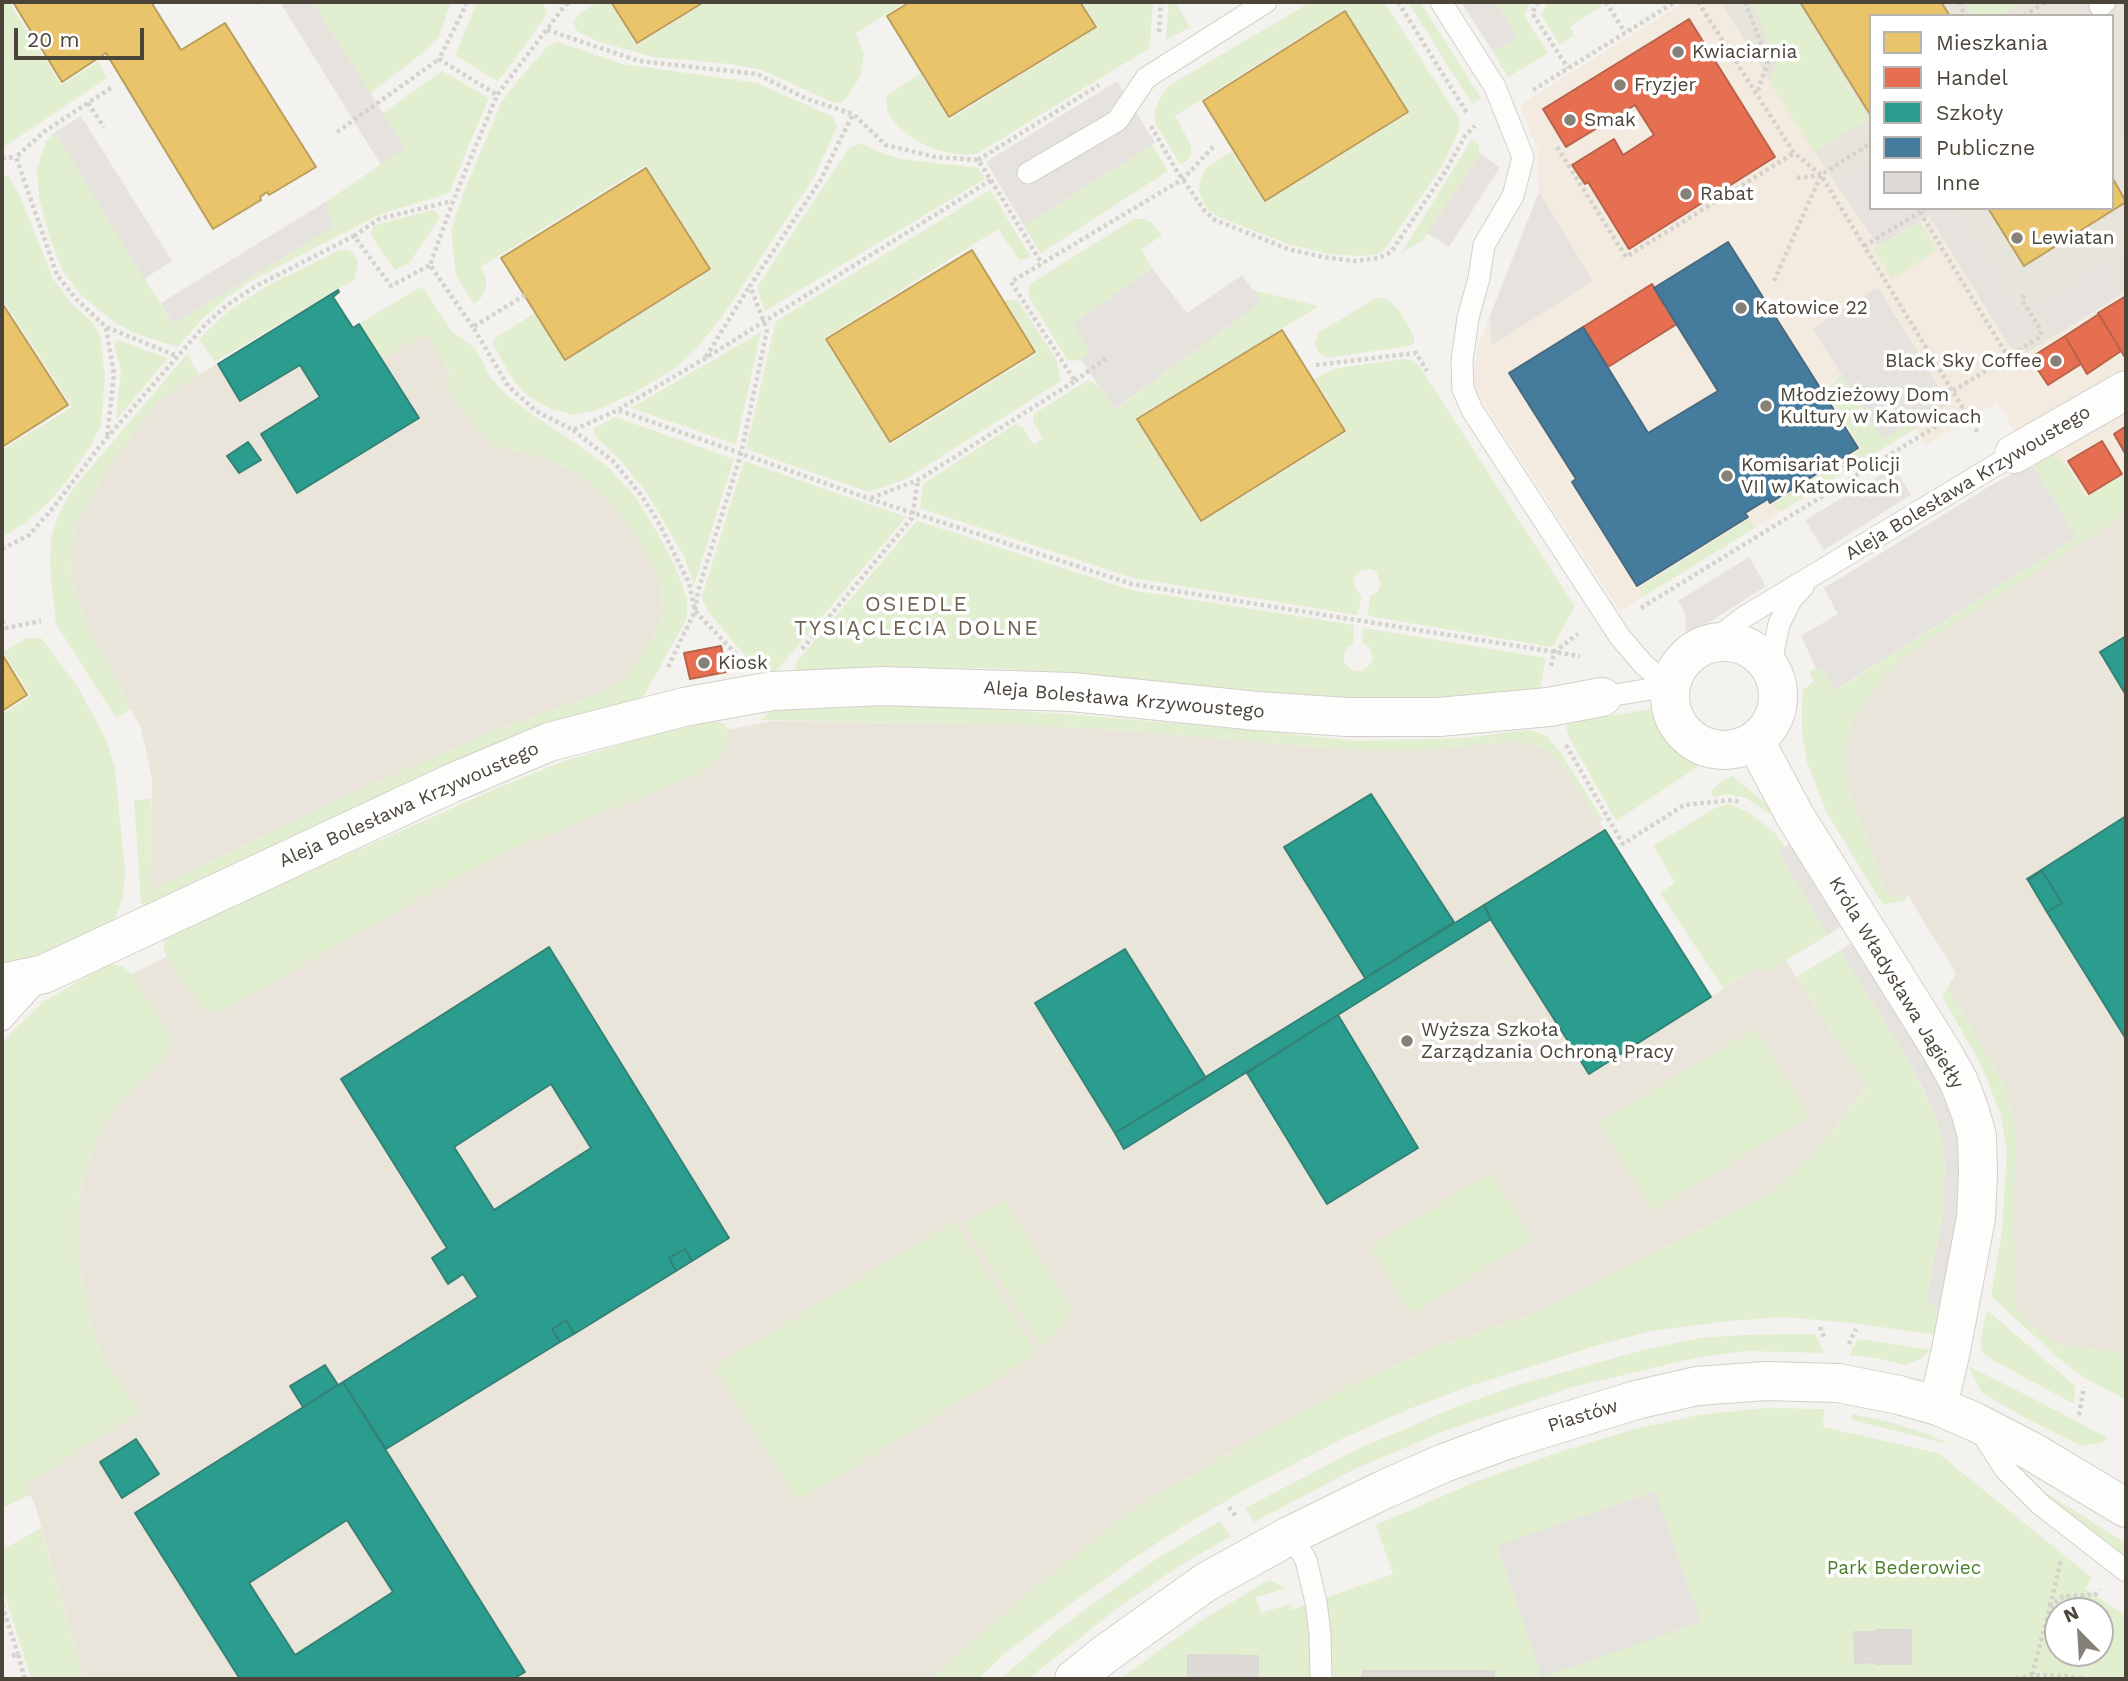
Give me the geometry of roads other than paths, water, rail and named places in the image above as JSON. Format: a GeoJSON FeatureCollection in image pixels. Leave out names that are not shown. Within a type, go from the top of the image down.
{"type":"FeatureCollection","features":[{"type":"Feature","properties":{"kind":"street","name":"Aleja Bolesława Krzywoustego"},"geometry":{"type":"LineString","coordinates":[[2005,459],[2126,390]]}},
{"type":"Feature","properties":{"kind":"street"},"geometry":{"type":"LineString","coordinates":[[1727,642],[1744,645],[1759,654],[1770,667],[1776,678],[1779,694],[1777,710],[1770,725],[1755,741],[1734,750],[1717,751],[1700,746],[1685,735],[1675,720],[1657,675],[1675,672],[1684,659],[1696,650],[1709,644],[1727,642]]}},
{"type":"Feature","properties":{"kind":"street","name":"Aleja Bolesława Krzywoustego"},"geometry":{"type":"LineString","coordinates":[[2,983],[44,974],[440,789],[537,747],[644,716],[772,691],[883,686],[1008,688],[1347,718],[1439,717],[1545,708],[1602,696]]}},
{"type":"Feature","properties":{"kind":"street","name":"Króla Władysława Jagiełły"},"geometry":{"type":"LineString","coordinates":[[1755,741],[1795,816],[1943,1053],[1970,1111],[1977,1148],[1976,1218],[1938,1406]]}},
{"type":"Feature","properties":{"kind":"street","name":"Piastów"},"geometry":{"type":"LineString","coordinates":[[1074,1679],[1206,1582],[1291,1535],[1397,1484],[1496,1443],[1612,1406],[1697,1386],[1766,1381],[1838,1383],[1877,1389],[1938,1406],[2031,1451],[2126,1508]]}},
{"type":"Feature","properties":{"kind":"lane"},"geometry":{"type":"LineString","coordinates":[[1028,173],[1117,121],[1146,78],[1266,2]]}},
{"type":"Feature","properties":{"kind":"lane"},"geometry":{"type":"LineString","coordinates":[[1441,2],[1495,87],[1524,157],[1513,196],[1484,244],[1479,278],[1468,318],[1462,361],[1463,389],[1472,410],[1620,637],[1657,675]]}},
{"type":"Feature","properties":{"kind":"lane","name":"Aleja Bolesława Krzywoustego"},"geometry":{"type":"LineString","coordinates":[[1709,644],[1744,617],[2005,459]]}},
{"type":"Feature","properties":{"kind":"lane","name":"Aleja Bolesława Krzywoustego"},"geometry":{"type":"LineString","coordinates":[[1770,667],[1779,624],[1791,600],[1811,577]]}},
{"type":"Feature","properties":{"kind":"lane","name":"Aleja Bolesława Krzywoustego"},"geometry":{"type":"LineString","coordinates":[[1602,696],[1657,675]]}},
{"type":"Feature","properties":{"kind":"lane","name":"Aleja Bolesława Krzywoustego"},"geometry":{"type":"LineString","coordinates":[[2,1020],[44,974]]}},
{"type":"Feature","properties":{"kind":"lane"},"geometry":{"type":"LineString","coordinates":[[1975,1422],[2005,1469],[2041,1505],[2126,1571]]}},
{"type":"Feature","properties":{"kind":"lane"},"geometry":{"type":"LineString","coordinates":[[1291,1535],[1306,1560],[1316,1602],[1321,1679]]}},
{"type":"Feature","properties":{"kind":"place","name":"Kwiaciarnia"},"geometry":{"type":"Point","coordinates":[1678,52]}},
{"type":"Feature","properties":{"kind":"place","name":"Fryzjer"},"geometry":{"type":"Point","coordinates":[1620,85]}},
{"type":"Feature","properties":{"kind":"place","name":"Smak"},"geometry":{"type":"Point","coordinates":[1570,120]}},
{"type":"Feature","properties":{"kind":"place","name":"Rabat"},"geometry":{"type":"Point","coordinates":[1686,194]}},
{"type":"Feature","properties":{"kind":"place","name":"Lewiatan"},"geometry":{"type":"Point","coordinates":[2017,238]}},
{"type":"Feature","properties":{"kind":"place","name":"Katowice 22"},"geometry":{"type":"Point","coordinates":[1741,308]}},
{"type":"Feature","properties":{"kind":"place","name":"Black Sky Coffee"},"geometry":{"type":"Point","coordinates":[2056,361]}},
{"type":"Feature","properties":{"kind":"place","name":"Młodzieżowy Dom Kultury w Katowicach"},"geometry":{"type":"Point","coordinates":[1766,406]}},
{"type":"Feature","properties":{"kind":"place","name":"Komisariat Policji VII w Katowicach"},"geometry":{"type":"Point","coordinates":[1727,476]}},
{"type":"Feature","properties":{"kind":"place","name":"Kiosk"},"geometry":{"type":"Point","coordinates":[704,663]}},
{"type":"Feature","properties":{"kind":"place","name":"Wyższa Szkoła Zarządzania Ochroną Pracy"},"geometry":{"type":"Point","coordinates":[1407,1041]}},
{"type":"Feature","properties":{"kind":"district","name":"OSIEDLE TYSIĄCLECIA DOLNE"},"geometry":{"type":"Point","coordinates":[917,617]}},
{"type":"Feature","properties":{"kind":"park label","name":"Park Bederowiec"},"geometry":{"type":"Point","coordinates":[1904,1568]}}]}
